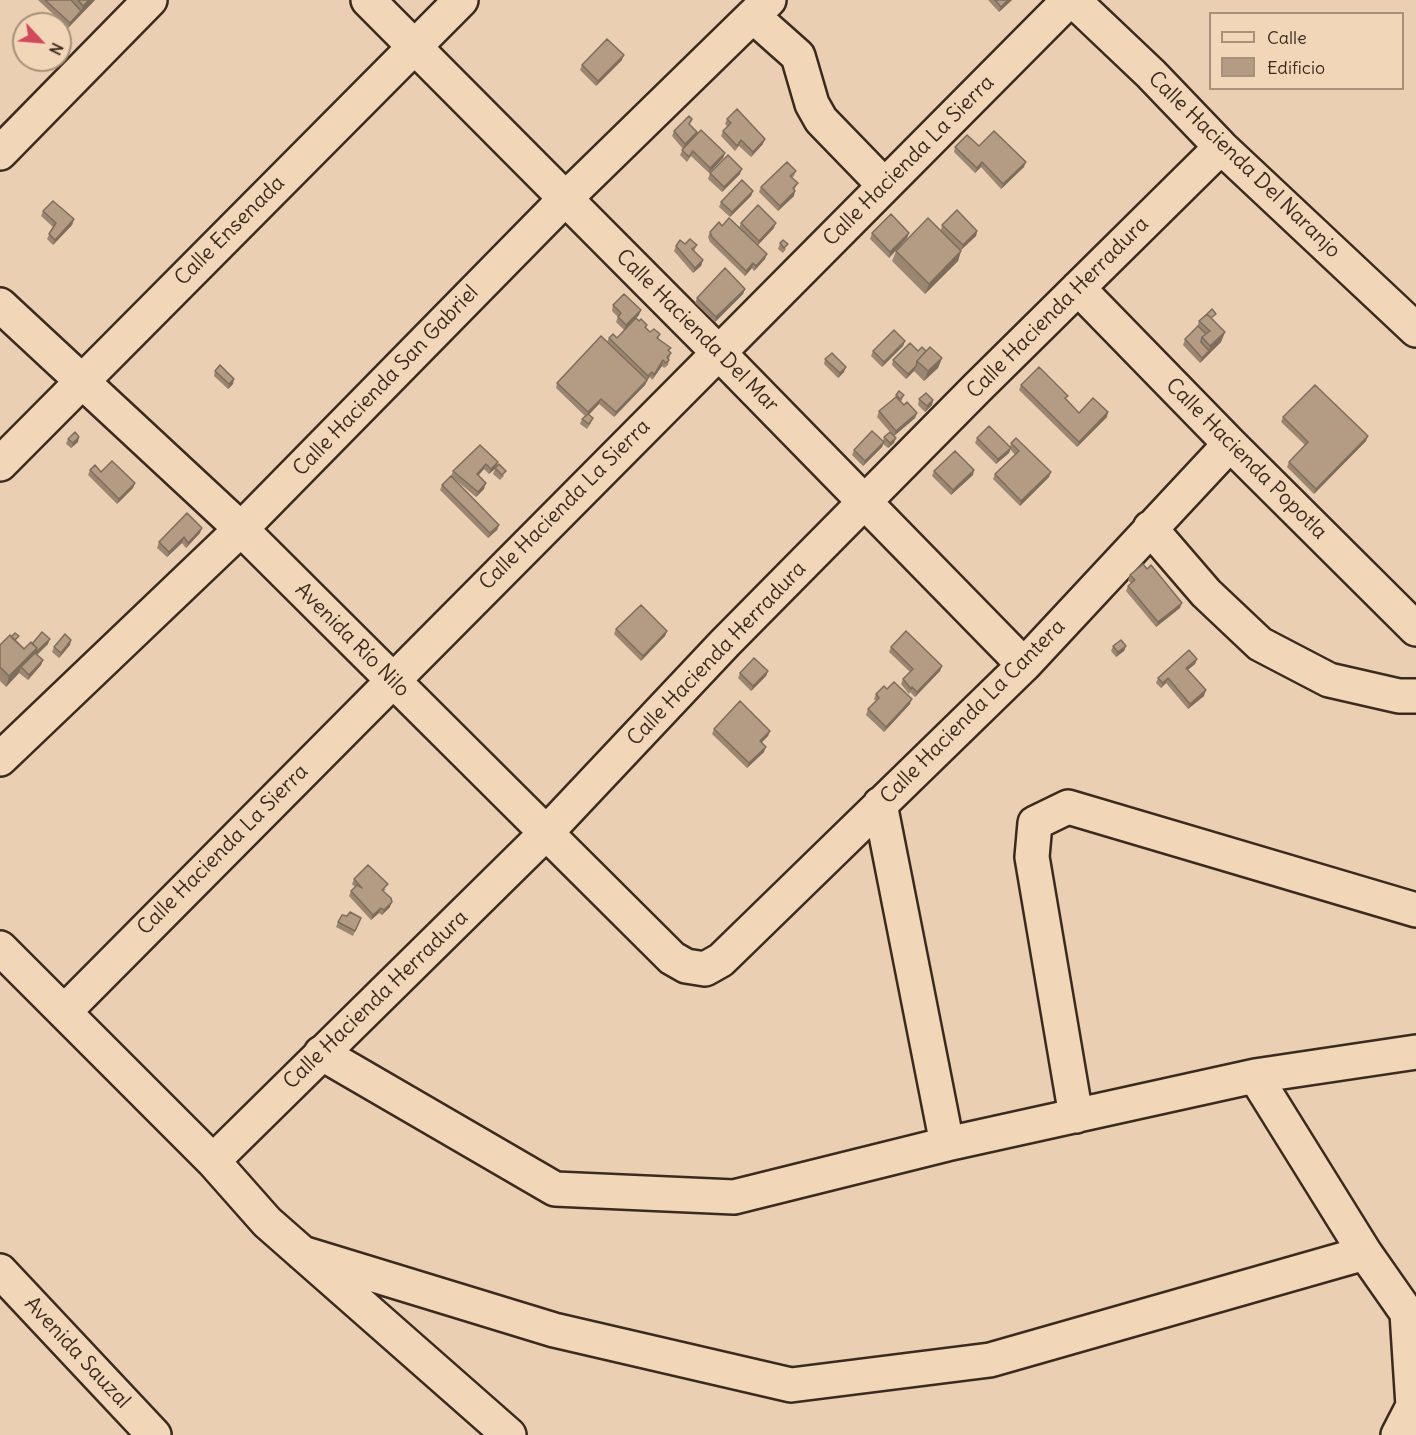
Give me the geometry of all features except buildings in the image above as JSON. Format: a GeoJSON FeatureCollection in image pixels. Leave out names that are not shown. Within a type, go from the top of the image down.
{"type":"FeatureCollection","features":[{"type":"Feature","properties":{"kind":"street","name":"Calle Hacienda Del Mar"},"geometry":{"type":"LineString","coordinates":[[368,0],[413,48],[865,501],[1024,665]]}},
{"type":"Feature","properties":{"kind":"street","name":"Calle Ensenada"},"geometry":{"type":"LineString","coordinates":[[0,464],[461,0]]}},
{"type":"Feature","properties":{"kind":"street","name":"Calle Hacienda Del Naranjo"},"geometry":{"type":"LineString","coordinates":[[1071,0],[1151,74],[1221,147],[1416,330]]}},
{"type":"Feature","properties":{"kind":"street","name":"Calle Hacienda La Sierra"},"geometry":{"type":"LineString","coordinates":[[64,1012],[391,680],[1071,0]]}},
{"type":"Feature","properties":{"kind":"street"},"geometry":{"type":"LineString","coordinates":[[0,153],[146,1]]}},
{"type":"Feature","properties":{"kind":"street"},"geometry":{"type":"LineString","coordinates":[[761,8],[798,56],[812,104],[821,120],[884,185]]}},
{"type":"Feature","properties":{"kind":"street","name":"Calle Hacienda San Gabriel"},"geometry":{"type":"LineString","coordinates":[[0,759],[242,529],[565,199],[761,8]]}},
{"type":"Feature","properties":{"kind":"street","name":"Calle Hacienda Herradura"},"geometry":{"type":"LineString","coordinates":[[213,1161],[546,833],[725,643],[1221,147]]}},
{"type":"Feature","properties":{"kind":"street","name":"Calle Hacienda Popotla"},"geometry":{"type":"LineString","coordinates":[[1078,288],[1230,444],[1416,629]]}},
{"type":"Feature","properties":{"kind":"street","name":"Avenida Río Nilo"},"geometry":{"type":"LineString","coordinates":[[0,305],[242,529],[672,958],[687,966],[705,969]]}},
{"type":"Feature","properties":{"kind":"street","name":"Calle Hacienda La Cantera"},"geometry":{"type":"LineString","coordinates":[[705,969],[721,960],[1024,665],[1230,444]]}},
{"type":"Feature","properties":{"kind":"street"},"geometry":{"type":"LineString","coordinates":[[1150,528],[1206,593],[1260,644],[1329,680],[1399,696],[1416,696]]}},
{"type":"Feature","properties":{"kind":"street"},"geometry":{"type":"LineString","coordinates":[[880,804],[947,1144]]}},
{"type":"Feature","properties":{"kind":"street"},"geometry":{"type":"LineString","coordinates":[[1076,1116],[1032,857],[1035,823],[1068,807],[1416,909]]}},
{"type":"Feature","properties":{"kind":"street"},"geometry":{"type":"LineString","coordinates":[[0,948],[213,1161],[267,1222],[509,1435]]}},
{"type":"Feature","properties":{"kind":"street"},"geometry":{"type":"LineString","coordinates":[[321,1053],[555,1189],[734,1197],[947,1144],[1255,1076],[1416,1052]]}},
{"type":"Feature","properties":{"kind":"street"},"geometry":{"type":"LineString","coordinates":[[1255,1076],[1365,1253],[1407,1313],[1413,1406],[1398,1435]]}},
{"type":"Feature","properties":{"kind":"street"},"geometry":{"type":"LineString","coordinates":[[302,1253],[554,1330],[791,1385],[990,1360],[1365,1253]]}},
{"type":"Feature","properties":{"kind":"street","name":"Avenida Sauzal"},"geometry":{"type":"LineString","coordinates":[[0,1271],[154,1435]]}}]}
